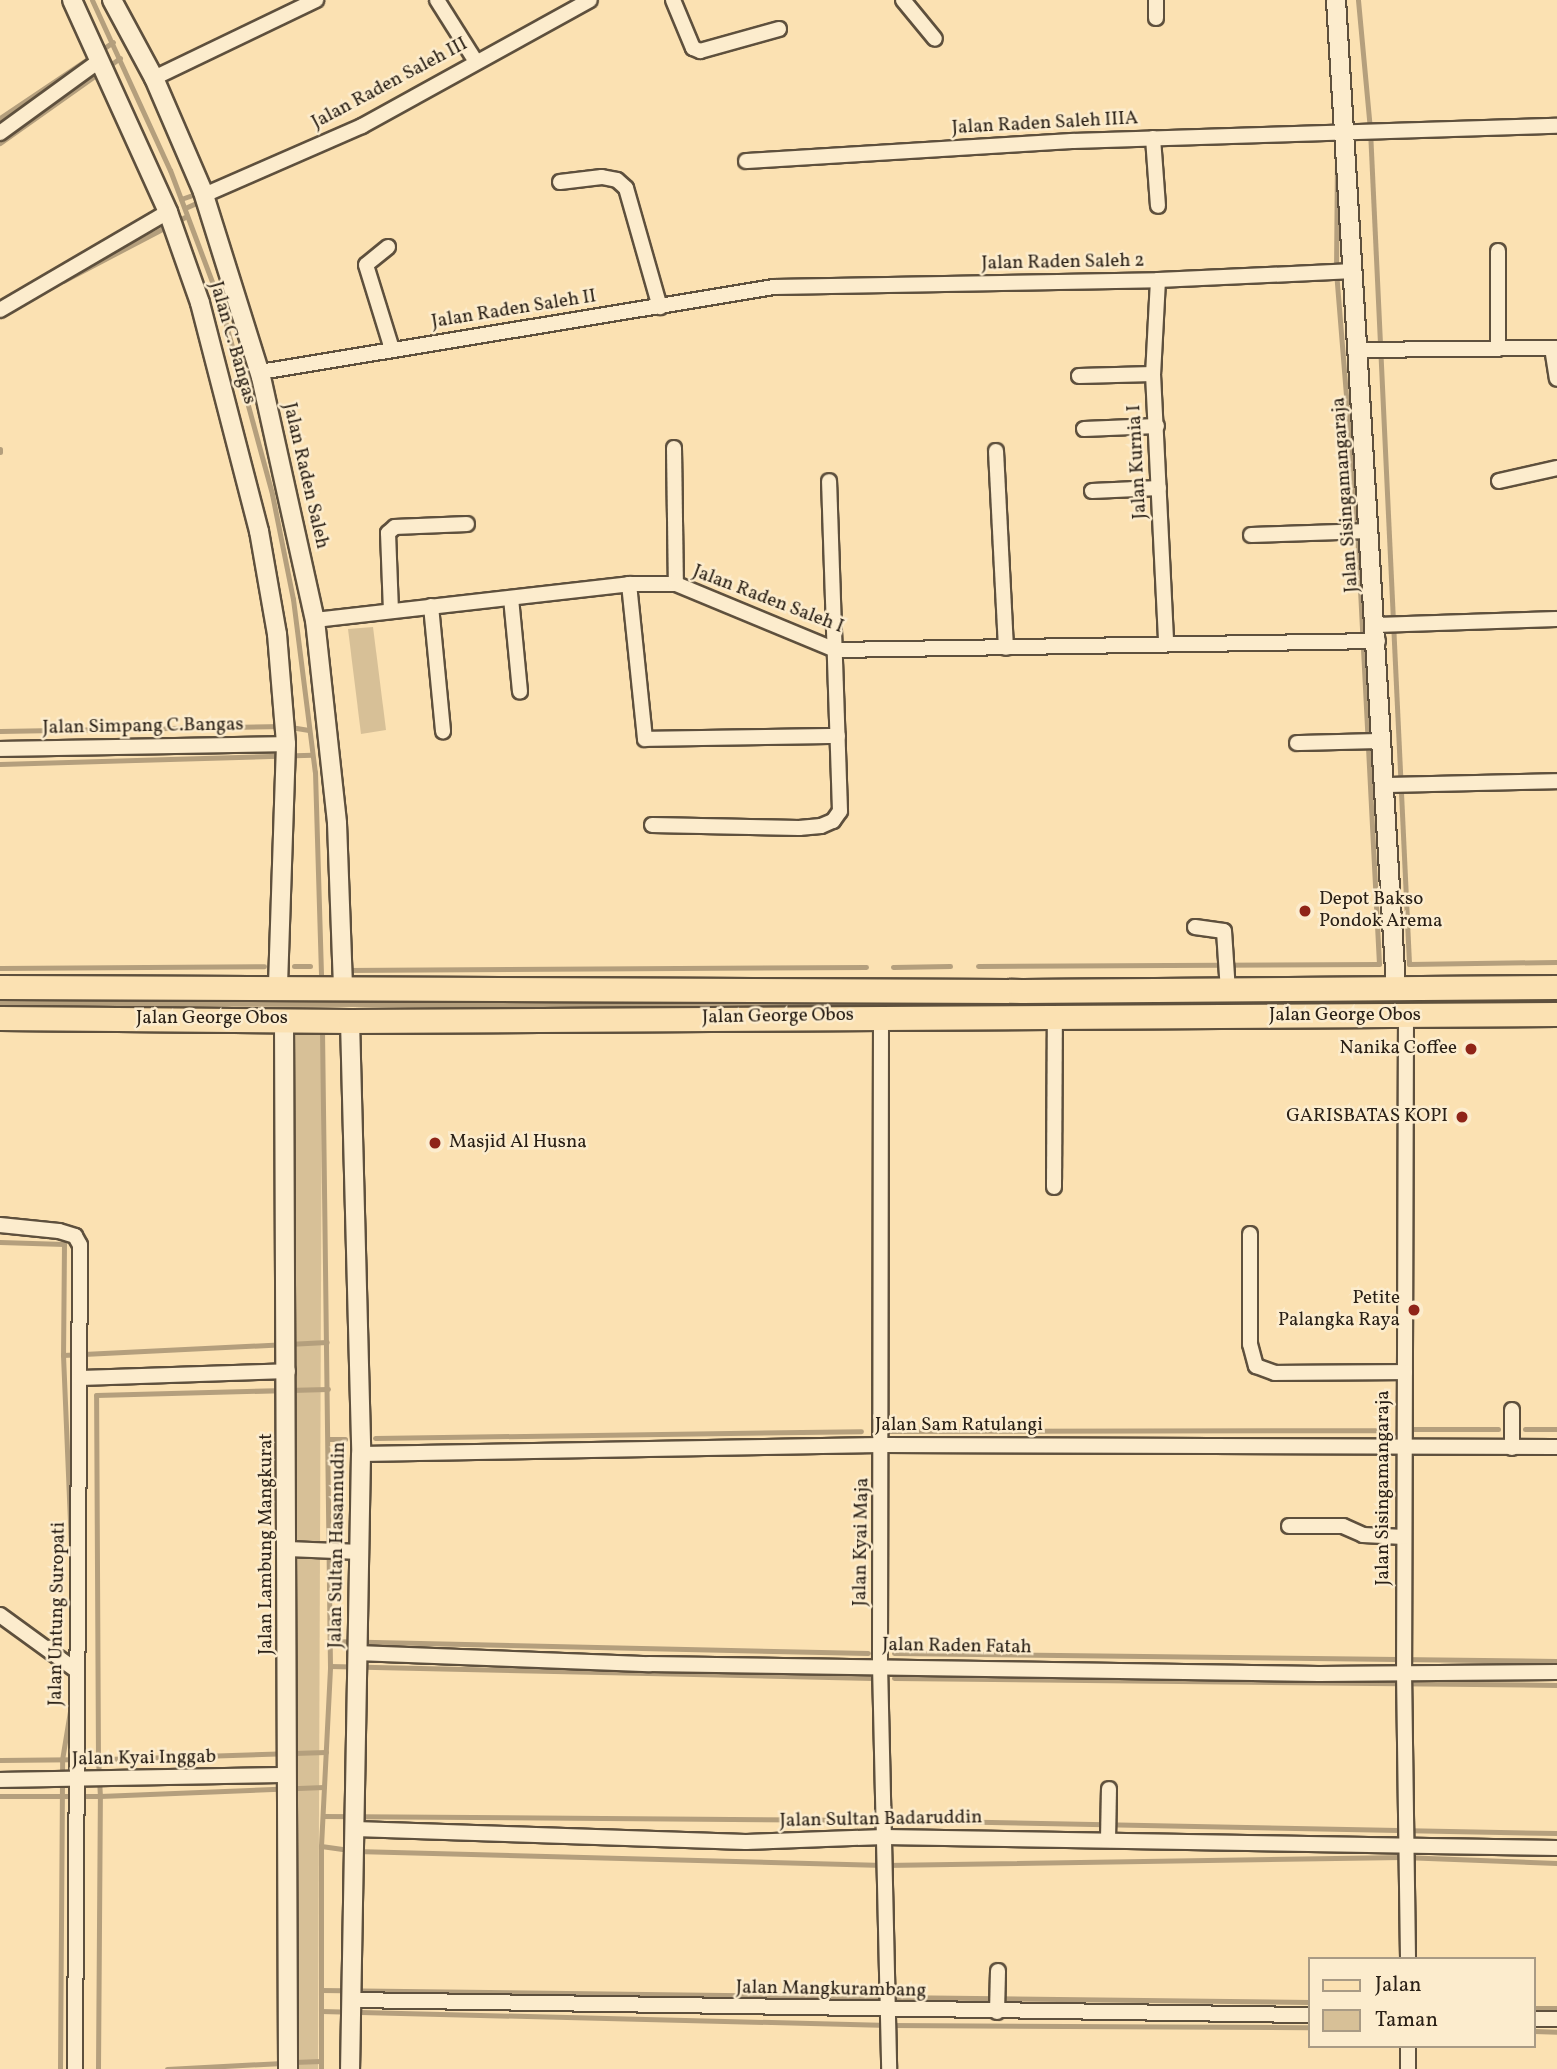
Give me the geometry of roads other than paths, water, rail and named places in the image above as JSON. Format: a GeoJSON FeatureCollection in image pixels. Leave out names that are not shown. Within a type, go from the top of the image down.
{"type":"FeatureCollection","features":[{"type":"Feature","properties":{"kind":"main road","name":"Jalan George Obos"},"geometry":{"type":"LineString","coordinates":[[0,987],[278,988],[342,976],[557,990],[1238,991],[1557,987]]}},
{"type":"Feature","properties":{"kind":"main road"},"geometry":{"type":"LineString","coordinates":[[85,988],[88,1018]]}},
{"type":"Feature","properties":{"kind":"main road"},"geometry":{"type":"LineString","coordinates":[[557,990],[557,1020]]}},
{"type":"Feature","properties":{"kind":"main road"},"geometry":{"type":"LineString","coordinates":[[1238,991],[1251,1016]]}},
{"type":"Feature","properties":{"kind":"main road","name":"Jalan George Obos"},"geometry":{"type":"LineString","coordinates":[[0,1018],[350,1021],[1557,1014]]}},
{"type":"Feature","properties":{"kind":"street","name":"Jalan C. Bangas"},"geometry":{"type":"LineString","coordinates":[[72,0],[168,212],[200,303],[247,479],[276,634],[286,744],[278,988]]}},
{"type":"Feature","properties":{"kind":"street","name":"Jalan Raden Saleh"},"geometry":{"type":"LineString","coordinates":[[112,0],[154,78],[204,195],[261,376],[315,620],[337,822],[342,976]]}},
{"type":"Feature","properties":{"kind":"street"},"geometry":{"type":"LineString","coordinates":[[154,78],[316,0]]}},
{"type":"Feature","properties":{"kind":"street"},"geometry":{"type":"LineString","coordinates":[[437,0],[475,60]]}},
{"type":"Feature","properties":{"kind":"street","name":"Jalan Raden Saleh III"},"geometry":{"type":"LineString","coordinates":[[204,195],[362,126],[475,60],[590,0]]}},
{"type":"Feature","properties":{"kind":"street"},"geometry":{"type":"LineString","coordinates":[[673,0],[693,48],[699,51],[779,29]]}},
{"type":"Feature","properties":{"kind":"street"},"geometry":{"type":"LineString","coordinates":[[903,0],[935,39]]}},
{"type":"Feature","properties":{"kind":"street"},"geometry":{"type":"LineString","coordinates":[[1156,0],[1156,18]]}},
{"type":"Feature","properties":{"kind":"street","name":"Jalan Sisingamangaraja"},"geometry":{"type":"LineString","coordinates":[[1336,0],[1347,131],[1396,987]]}},
{"type":"Feature","properties":{"kind":"street"},"geometry":{"type":"LineString","coordinates":[[0,133],[99,61]]}},
{"type":"Feature","properties":{"kind":"street","name":"Jalan Raden Saleh IIIA"},"geometry":{"type":"LineString","coordinates":[[746,161],[1153,138],[1557,126]]}},
{"type":"Feature","properties":{"kind":"street"},"geometry":{"type":"LineString","coordinates":[[1153,138],[1158,206]]}},
{"type":"Feature","properties":{"kind":"street"},"geometry":{"type":"LineString","coordinates":[[560,182],[602,177],[617,180],[626,188],[660,307]]}},
{"type":"Feature","properties":{"kind":"street"},"geometry":{"type":"LineString","coordinates":[[0,310],[168,212]]}},
{"type":"Feature","properties":{"kind":"street"},"geometry":{"type":"LineString","coordinates":[[388,247],[366,265],[392,349]]}},
{"type":"Feature","properties":{"kind":"street"},"geometry":{"type":"LineString","coordinates":[[1498,251],[1498,349]]}},
{"type":"Feature","properties":{"kind":"street","name":"Jalan Raden Saleh 2"},"geometry":{"type":"LineString","coordinates":[[774,288],[1158,280],[1354,271]]}},
{"type":"Feature","properties":{"kind":"street","name":"Jalan Kurnia I"},"geometry":{"type":"LineString","coordinates":[[1158,280],[1153,374],[1166,642]]}},
{"type":"Feature","properties":{"kind":"street","name":"Jalan Raden Saleh II"},"geometry":{"type":"LineString","coordinates":[[261,376],[392,349],[774,288]]}},
{"type":"Feature","properties":{"kind":"street"},"geometry":{"type":"LineString","coordinates":[[1358,350],[1555,348],[1557,379]]}},
{"type":"Feature","properties":{"kind":"street"},"geometry":{"type":"LineString","coordinates":[[1079,376],[1153,374]]}},
{"type":"Feature","properties":{"kind":"street"},"geometry":{"type":"LineString","coordinates":[[1084,429],[1157,426]]}},
{"type":"Feature","properties":{"kind":"street"},"geometry":{"type":"LineString","coordinates":[[674,448],[676,584]]}},
{"type":"Feature","properties":{"kind":"street"},"geometry":{"type":"LineString","coordinates":[[996,451],[1006,648]]}},
{"type":"Feature","properties":{"kind":"street"},"geometry":{"type":"LineString","coordinates":[[1499,481],[1557,468]]}},
{"type":"Feature","properties":{"kind":"street"},"geometry":{"type":"LineString","coordinates":[[652,825],[799,828],[833,821],[842,798],[829,481]]}},
{"type":"Feature","properties":{"kind":"street"},"geometry":{"type":"LineString","coordinates":[[1092,491],[1159,488]]}},
{"type":"Feature","properties":{"kind":"street"},"geometry":{"type":"LineString","coordinates":[[391,611],[388,533],[395,527],[467,524]]}},
{"type":"Feature","properties":{"kind":"street"},"geometry":{"type":"LineString","coordinates":[[1251,536],[1369,531]]}},
{"type":"Feature","properties":{"kind":"street"},"geometry":{"type":"LineString","coordinates":[[629,584],[645,739],[838,736]]}},
{"type":"Feature","properties":{"kind":"street","name":"Jalan Raden Saleh I"},"geometry":{"type":"LineString","coordinates":[[315,620],[629,584],[676,584],[835,650],[1006,648],[1377,633],[1557,619]]}},
{"type":"Feature","properties":{"kind":"street"},"geometry":{"type":"LineString","coordinates":[[511,598],[520,692]]}},
{"type":"Feature","properties":{"kind":"street"},"geometry":{"type":"LineString","coordinates":[[431,606],[443,731]]}},
{"type":"Feature","properties":{"kind":"street"},"geometry":{"type":"LineString","coordinates":[[1297,743],[1381,741]]}},
{"type":"Feature","properties":{"kind":"street","name":"Jalan Simpang C.Bangas"},"geometry":{"type":"LineString","coordinates":[[0,749],[286,744]]}},
{"type":"Feature","properties":{"kind":"street"},"geometry":{"type":"LineString","coordinates":[[1384,785],[1557,781]]}},
{"type":"Feature","properties":{"kind":"street"},"geometry":{"type":"LineString","coordinates":[[1195,927],[1224,931],[1238,991]]}},
{"type":"Feature","properties":{"kind":"street","name":"Jalan Kyai Maja"},"geometry":{"type":"LineString","coordinates":[[881,1016],[883,1445],[880,1664],[889,2069]]}},
{"type":"Feature","properties":{"kind":"street","name":"Jalan Sisingamangaraja"},"geometry":{"type":"LineString","coordinates":[[1406,1016],[1404,1671],[1409,1843],[1408,1957]]}},
{"type":"Feature","properties":{"kind":"street"},"geometry":{"type":"LineString","coordinates":[[1054,1187],[1055,1017]]}},
{"type":"Feature","properties":{"kind":"street","name":"Jalan Lambung Mangkurat"},"geometry":{"type":"LineString","coordinates":[[284,1020],[288,1371],[298,1550],[288,1775],[288,2069]]}},
{"type":"Feature","properties":{"kind":"street","name":"Jalan Sultan Hasannudin"},"geometry":{"type":"LineString","coordinates":[[350,1021],[361,1454],[350,2069]]}},
{"type":"Feature","properties":{"kind":"street","name":"Jalan Untung Suropati"},"geometry":{"type":"LineString","coordinates":[[0,1225],[75,1236],[80,1245],[75,2069]]}},
{"type":"Feature","properties":{"kind":"street"},"geometry":{"type":"LineString","coordinates":[[1250,1234],[1250,1344],[1256,1366],[1275,1373],[1405,1372]]}},
{"type":"Feature","properties":{"kind":"street"},"geometry":{"type":"LineString","coordinates":[[80,1378],[288,1371]]}},
{"type":"Feature","properties":{"kind":"street"},"geometry":{"type":"LineString","coordinates":[[1512,1410],[1512,1448]]}},
{"type":"Feature","properties":{"kind":"street","name":"Jalan Sam Ratulangi"},"geometry":{"type":"LineString","coordinates":[[361,1454],[883,1445],[1557,1447]]}},
{"type":"Feature","properties":{"kind":"street"},"geometry":{"type":"LineString","coordinates":[[1289,1526],[1343,1526],[1363,1535],[1404,1537]]}},
{"type":"Feature","properties":{"kind":"street"},"geometry":{"type":"LineString","coordinates":[[298,1550],[359,1552]]}},
{"type":"Feature","properties":{"kind":"street"},"geometry":{"type":"LineString","coordinates":[[0,1615],[77,1671]]}},
{"type":"Feature","properties":{"kind":"street","name":"Jalan Raden Fatah"},"geometry":{"type":"LineString","coordinates":[[357,1653],[649,1664],[880,1664],[1319,1674],[1404,1671],[1557,1672]]}},
{"type":"Feature","properties":{"kind":"street","name":"Jalan Kyai Inggab"},"geometry":{"type":"LineString","coordinates":[[0,1780],[288,1775]]}},
{"type":"Feature","properties":{"kind":"street"},"geometry":{"type":"LineString","coordinates":[[1108,1840],[1109,1789]]}},
{"type":"Feature","properties":{"kind":"street","name":"Jalan Sultan Badaruddin"},"geometry":{"type":"LineString","coordinates":[[355,1829],[746,1842],[884,1837],[1409,1843],[1557,1848]]}},
{"type":"Feature","properties":{"kind":"street"},"geometry":{"type":"LineString","coordinates":[[997,2012],[998,1970]]}},
{"type":"Feature","properties":{"kind":"street","name":"Jalan Mangkurambang"},"geometry":{"type":"LineString","coordinates":[[351,2000],[888,2011],[1308,2015]]}},
{"type":"Feature","properties":{"kind":"street"},"geometry":{"type":"LineString","coordinates":[[1536,2019],[1557,2019]]}},
{"type":"Feature","properties":{"kind":"street"},"geometry":{"type":"LineString","coordinates":[[1408,2048],[1408,2069]]}},
{"type":"Feature","properties":{"kind":"waterway"},"geometry":{"type":"LineString","coordinates":[[92,0],[170,170],[221,306],[272,494],[293,599],[315,772],[321,979]]}},
{"type":"Feature","properties":{"kind":"waterway"},"geometry":{"type":"LineString","coordinates":[[1358,0],[1370,130],[1409,964],[1557,962]]}},
{"type":"Feature","properties":{"kind":"waterway"},"geometry":{"type":"LineString","coordinates":[[0,118],[113,42]]}},
{"type":"Feature","properties":{"kind":"waterway"},"geometry":{"type":"LineString","coordinates":[[0,143],[120,58]]}},
{"type":"Feature","properties":{"kind":"waterway"},"geometry":{"type":"LineString","coordinates":[[978,966],[1379,964],[1357,532],[1336,272],[1337,159]]}},
{"type":"Feature","properties":{"kind":"waterway"},"geometry":{"type":"LineString","coordinates":[[181,199],[201,192]]}},
{"type":"Feature","properties":{"kind":"waterway"},"geometry":{"type":"LineString","coordinates":[[185,208],[203,200]]}},
{"type":"Feature","properties":{"kind":"waterway"},"geometry":{"type":"LineString","coordinates":[[63,281],[187,216]]}},
{"type":"Feature","properties":{"kind":"waterway"},"geometry":{"type":"LineString","coordinates":[[0,731],[284,726],[309,730]]}},
{"type":"Feature","properties":{"kind":"waterway"},"geometry":{"type":"LineString","coordinates":[[0,764],[312,755]]}},
{"type":"Feature","properties":{"kind":"waterway"},"geometry":{"type":"LineString","coordinates":[[0,968],[264,966]]}},
{"type":"Feature","properties":{"kind":"waterway"},"geometry":{"type":"LineString","coordinates":[[294,966],[310,966]]}},
{"type":"Feature","properties":{"kind":"waterway"},"geometry":{"type":"LineString","coordinates":[[893,967],[950,966]]}},
{"type":"Feature","properties":{"kind":"waterway"},"geometry":{"type":"LineString","coordinates":[[344,970],[866,967]]}},
{"type":"Feature","properties":{"kind":"waterway"},"geometry":{"type":"LineString","coordinates":[[0,1003],[768,1005],[1557,1000]]}},
{"type":"Feature","properties":{"kind":"waterway"},"geometry":{"type":"LineString","coordinates":[[321,2069],[321,1846],[330,1666],[322,1030]]}},
{"type":"Feature","properties":{"kind":"waterway"},"geometry":{"type":"LineString","coordinates":[[0,1242],[64,1244],[63,1355],[327,1342]]}},
{"type":"Feature","properties":{"kind":"waterway"},"geometry":{"type":"LineString","coordinates":[[63,1355],[71,1546]]}},
{"type":"Feature","properties":{"kind":"waterway"},"geometry":{"type":"LineString","coordinates":[[326,1752],[98,1759],[96,1395],[328,1389]]}},
{"type":"Feature","properties":{"kind":"waterway"},"geometry":{"type":"LineString","coordinates":[[1409,1429],[1498,1429]]}},
{"type":"Feature","properties":{"kind":"waterway"},"geometry":{"type":"LineString","coordinates":[[1525,1429],[1557,1429]]}},
{"type":"Feature","properties":{"kind":"waterway"},"geometry":{"type":"LineString","coordinates":[[887,1431],[1382,1430]]}},
{"type":"Feature","properties":{"kind":"waterway"},"geometry":{"type":"LineString","coordinates":[[375,1438],[861,1431]]}},
{"type":"Feature","properties":{"kind":"waterway"},"geometry":{"type":"LineString","coordinates":[[329,1439],[345,1439]]}},
{"type":"Feature","properties":{"kind":"waterway"},"geometry":{"type":"LineString","coordinates":[[330,1641],[868,1653]]}},
{"type":"Feature","properties":{"kind":"waterway"},"geometry":{"type":"LineString","coordinates":[[894,1653],[1557,1661]]}},
{"type":"Feature","properties":{"kind":"waterway"},"geometry":{"type":"LineString","coordinates":[[330,1666],[873,1678]]}},
{"type":"Feature","properties":{"kind":"waterway"},"geometry":{"type":"LineString","coordinates":[[894,1678],[1557,1685]]}},
{"type":"Feature","properties":{"kind":"waterway"},"geometry":{"type":"LineString","coordinates":[[60,2069],[62,1760],[71,1705]]}},
{"type":"Feature","properties":{"kind":"waterway"},"geometry":{"type":"LineString","coordinates":[[0,1760],[98,1759],[100,1796],[0,1796]]}},
{"type":"Feature","properties":{"kind":"waterway"},"geometry":{"type":"LineString","coordinates":[[98,2069],[100,1796],[324,1787]]}},
{"type":"Feature","properties":{"kind":"waterway"},"geometry":{"type":"LineString","coordinates":[[323,1816],[884,1820],[1557,1833]]}},
{"type":"Feature","properties":{"kind":"waterway"},"geometry":{"type":"LineString","coordinates":[[321,1846],[355,1851],[884,1865],[1402,1857],[1557,1863]]}},
{"type":"Feature","properties":{"kind":"waterway"},"geometry":{"type":"LineString","coordinates":[[321,1990],[1308,2002]]}},
{"type":"Feature","properties":{"kind":"waterway"},"geometry":{"type":"LineString","coordinates":[[1536,2008],[1557,2008]]}},
{"type":"Feature","properties":{"kind":"waterway"},"geometry":{"type":"LineString","coordinates":[[321,2011],[889,2025],[1308,2027]]}},
{"type":"Feature","properties":{"kind":"waterway"},"geometry":{"type":"LineString","coordinates":[[1536,2031],[1557,2032]]}},
{"type":"Feature","properties":{"kind":"waterway"},"geometry":{"type":"LineString","coordinates":[[293,2062],[321,2061]]}},
{"type":"Feature","properties":{"kind":"waterway"},"geometry":{"type":"LineString","coordinates":[[167,2069],[283,2063]]}},
{"type":"Feature","properties":{"kind":"place","name":"Depot Bakso Pondok Arema"},"geometry":{"type":"Point","coordinates":[1305,911]}},
{"type":"Feature","properties":{"kind":"place","name":"Nanika Coffee"},"geometry":{"type":"Point","coordinates":[1471,1049]}},
{"type":"Feature","properties":{"kind":"place","name":"GARISBATAS KOPI"},"geometry":{"type":"Point","coordinates":[1462,1117]}},
{"type":"Feature","properties":{"kind":"place","name":"Masjid Al Husna"},"geometry":{"type":"Point","coordinates":[435,1143]}},
{"type":"Feature","properties":{"kind":"place","name":"Petite Palangka Raya"},"geometry":{"type":"Point","coordinates":[1414,1310]}}]}
